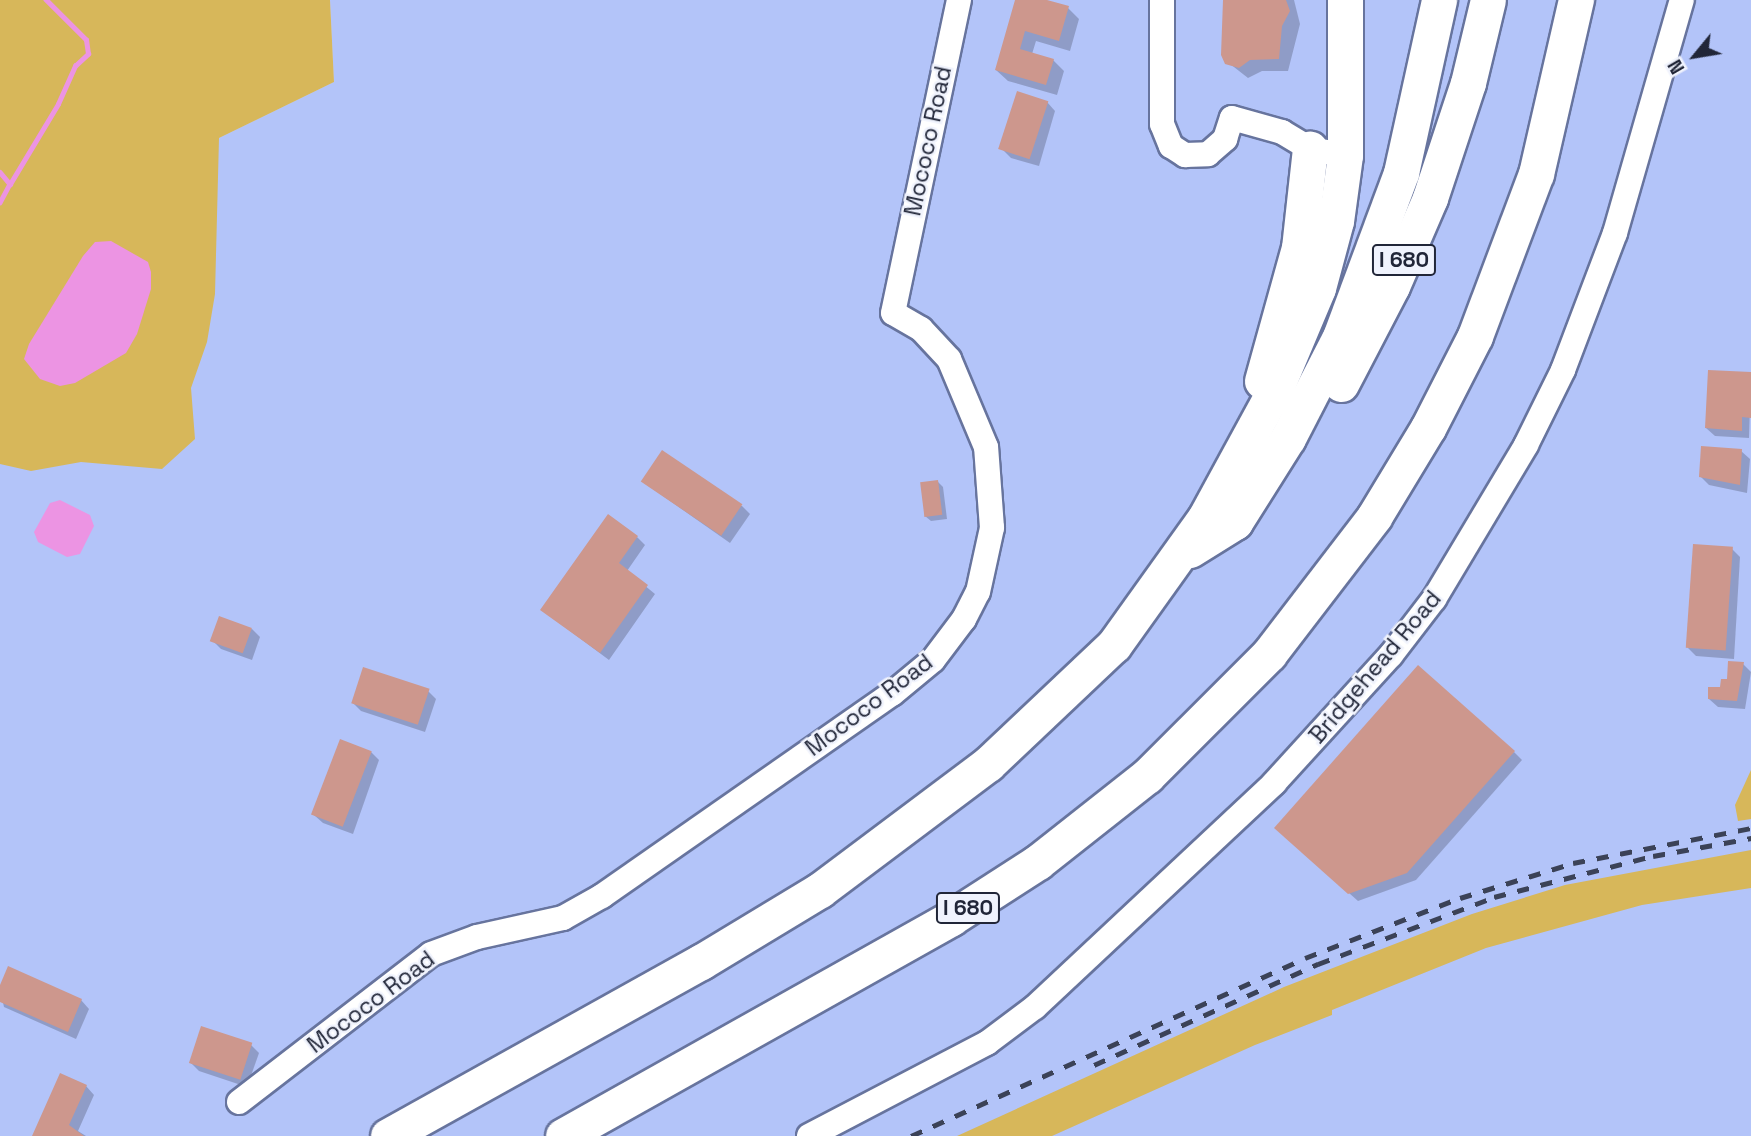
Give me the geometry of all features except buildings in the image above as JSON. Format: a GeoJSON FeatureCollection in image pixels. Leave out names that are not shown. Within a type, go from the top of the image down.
{"type":"FeatureCollection","features":[{"type":"Feature","properties":{"kind":"highway","name":"I 680"},"geometry":{"type":"LineString","coordinates":[[388,1136],[613,1011],[820,890],[906,830],[1014,742],[1114,646],[1181,556],[1250,436],[1284,371],[1321,279],[1336,220],[1345,155],[1345,0]]}},
{"type":"Feature","properties":{"kind":"highway","name":"I 680"},"geometry":{"type":"LineString","coordinates":[[1181,556],[1235,522],[1325,368],[1376,251],[1410,141],[1438,0]]}},
{"type":"Feature","properties":{"kind":"highway","name":"I 680"},"geometry":{"type":"LineString","coordinates":[[1257,488],[1294,458],[1311,436],[1387,297],[1450,141],[1488,0]]}},
{"type":"Feature","properties":{"kind":"highway","name":"I 680"},"geometry":{"type":"LineString","coordinates":[[563,1136],[941,924],[1019,875],[1147,776],[1269,654],[1374,517],[1428,428],[1475,336],[1536,174],[1576,0]]}},
{"type":"Feature","properties":{"kind":"highway"},"geometry":{"type":"LineString","coordinates":[[1250,436],[1272,337],[1299,248],[1310,149]]}},
{"type":"Feature","properties":{"kind":"street","name":"Mococo Road"},"geometry":{"type":"LineString","coordinates":[[239,1102],[431,954],[477,937],[563,918],[602,896],[892,694],[933,660],[964,619],[981,581],[992,527],[986,447],[974,408],[949,359],[922,329],[893,313],[959,0]]}},
{"type":"Feature","properties":{"kind":"street"},"geometry":{"type":"LineString","coordinates":[[1162,0],[1161,116],[1171,146],[1185,155],[1208,154],[1225,139],[1232,118],[1282,132],[1310,149],[1345,155]]}},
{"type":"Feature","properties":{"kind":"street","name":"Bridgehead Road"},"geometry":{"type":"LineString","coordinates":[[809,1136],[987,1043],[1035,1007],[1274,783],[1391,655],[1434,599],[1519,457],[1563,370],[1615,233],[1682,0]]}},
{"type":"Feature","properties":{"kind":"shaded area"},"geometry":{"type":"Polygon","coordinates":[[[0,0],[330,0],[334,82],[219,138],[215,294],[207,342],[191,388],[195,439],[162,469],[81,462],[31,471],[0,464],[0,0]]]}},
{"type":"Feature","properties":{"kind":"shaded area"},"geometry":{"type":"Polygon","coordinates":[[[330,0],[1751,0],[1751,1136],[0,1136],[0,327],[219,138],[334,82],[330,0]]]}},
{"type":"Feature","properties":{"kind":"shaded area"},"geometry":{"type":"Polygon","coordinates":[[[111,241],[148,262],[151,272],[151,289],[137,334],[126,353],[75,383],[60,386],[40,379],[24,359],[29,344],[83,256],[95,242],[111,241]]]}},
{"type":"Feature","properties":{"kind":"shaded area"},"geometry":{"type":"Polygon","coordinates":[[[60,500],[90,515],[94,526],[80,554],[67,557],[38,542],[34,532],[50,503],[60,500]]]}},
{"type":"Feature","properties":{"kind":"shaded area"},"geometry":{"type":"Polygon","coordinates":[[[1751,770],[1751,819],[1738,821],[1735,805],[1751,770]]]}},
{"type":"Feature","properties":{"kind":"shaded area"},"geometry":{"type":"Polygon","coordinates":[[[1751,850],[1751,888],[1642,905],[1486,948],[1332,1010],[1332,1015],[1255,1045],[1052,1136],[957,1136],[1284,987],[1472,914],[1565,885],[1751,850]]]}},
{"type":"Feature","properties":{"kind":"waterway"},"geometry":{"type":"LineString","coordinates":[[10,184],[58,104],[75,66],[88,54],[86,40],[46,0]]}},
{"type":"Feature","properties":{"kind":"waterway"},"geometry":{"type":"LineString","coordinates":[[0,172],[10,184],[0,203]]}},
{"type":"Feature","properties":{"kind":"railway"},"geometry":{"type":"LineString","coordinates":[[911,1136],[1305,958],[1460,898],[1573,863],[1751,828]]}},
{"type":"Feature","properties":{"kind":"railway"},"geometry":{"type":"LineString","coordinates":[[1094,1065],[1318,964],[1494,897],[1653,856],[1751,838]]}}]}
